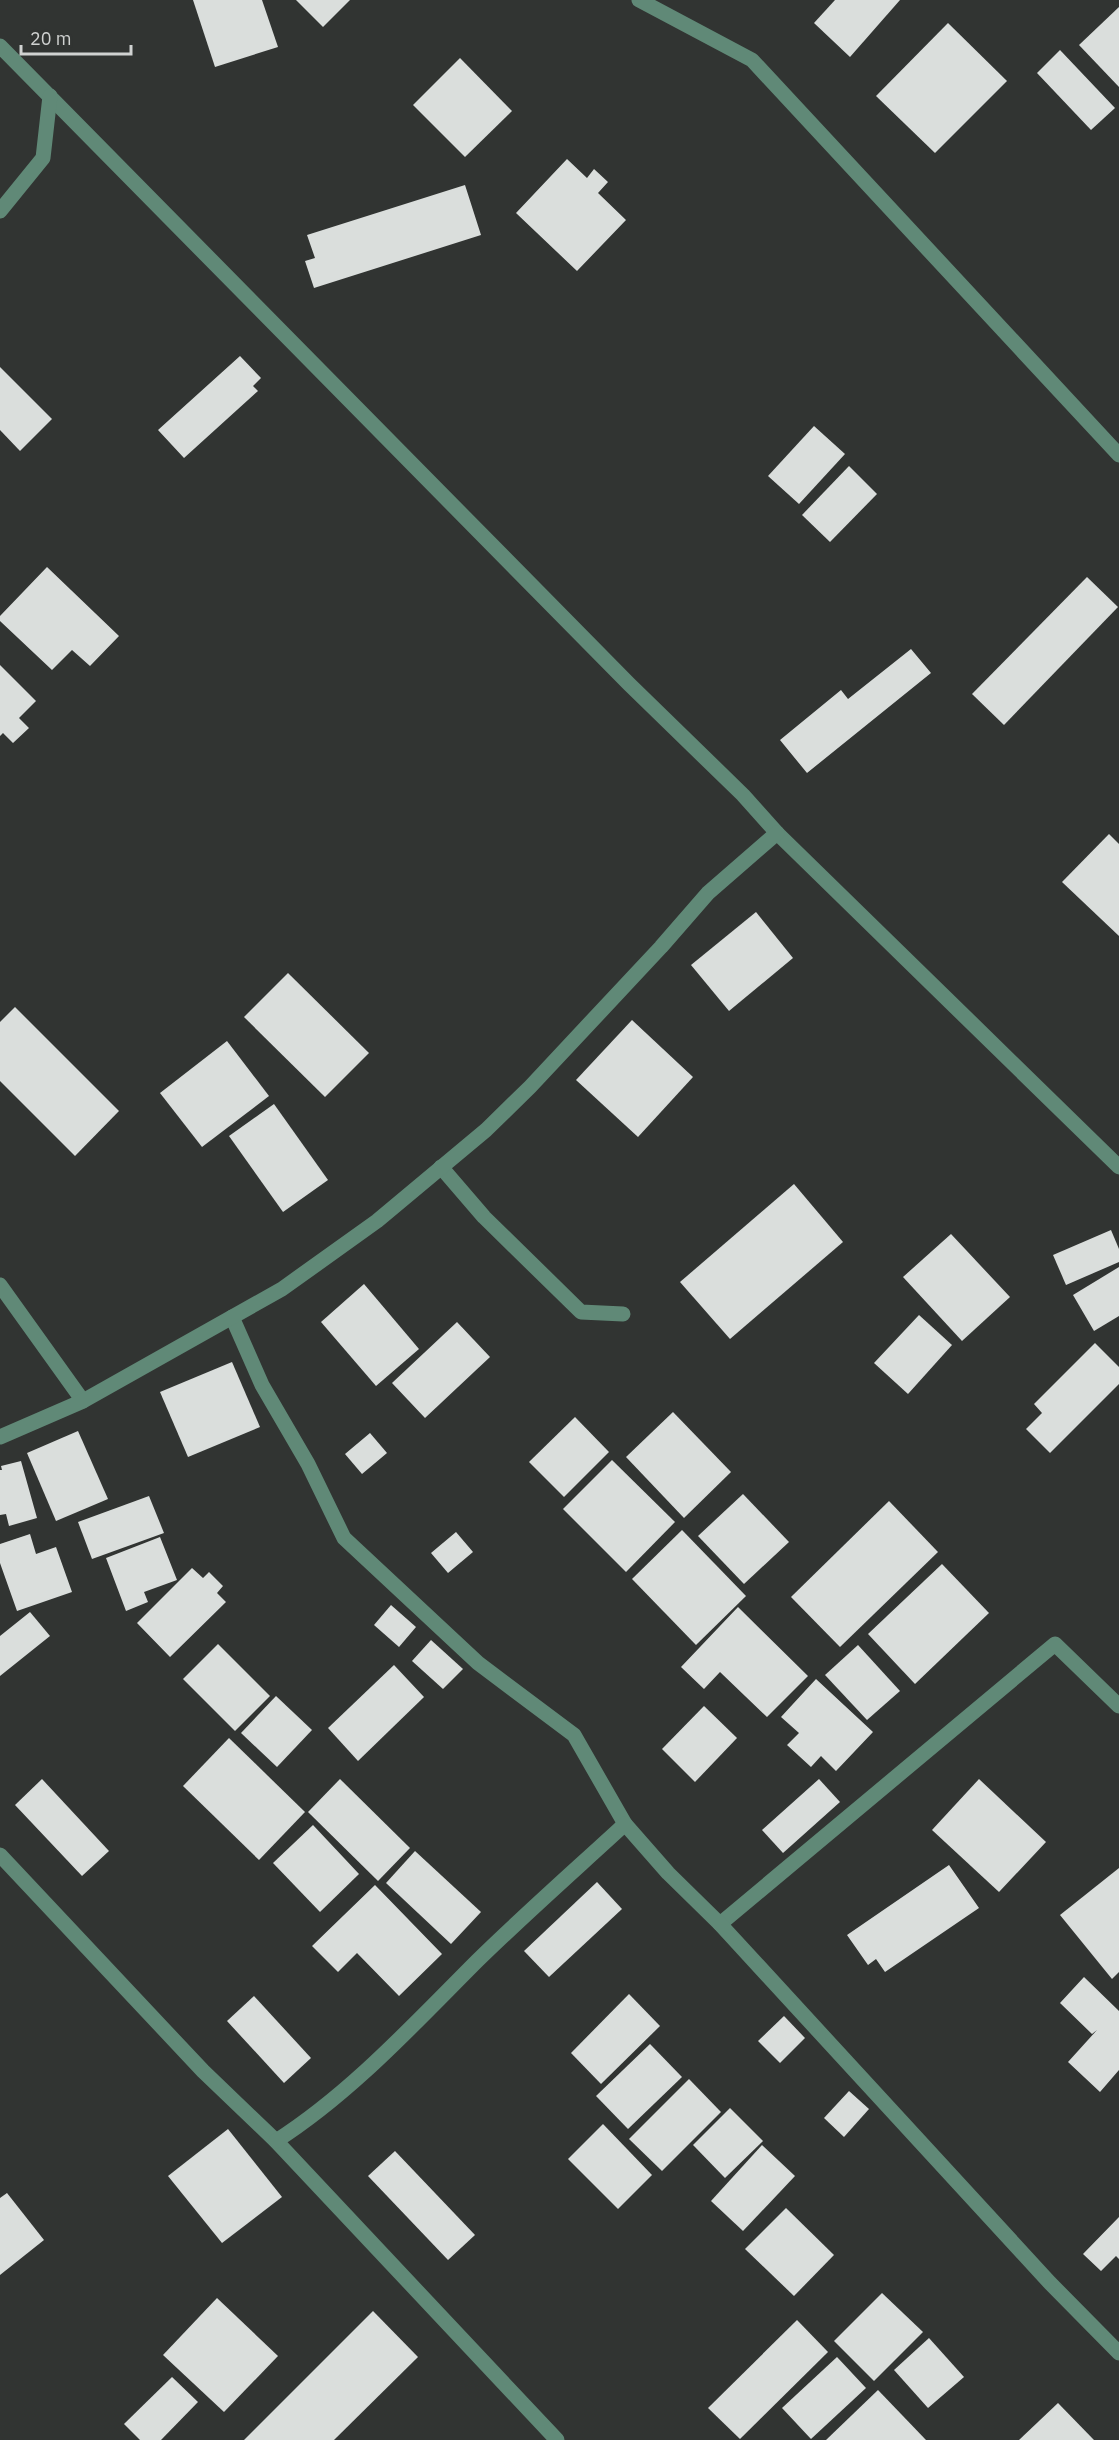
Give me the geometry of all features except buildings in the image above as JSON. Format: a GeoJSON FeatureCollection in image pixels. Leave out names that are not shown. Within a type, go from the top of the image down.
{"type":"FeatureCollection","features":[{"type":"Feature","properties":{"kind":"street"},"geometry":{"type":"LineString","coordinates":[[639,0],[752,60],[1119,455]]}},
{"type":"Feature","properties":{"kind":"street"},"geometry":{"type":"LineString","coordinates":[[0,46],[629,684],[743,795],[777,833],[1119,1167]]}},
{"type":"Feature","properties":{"kind":"street"},"geometry":{"type":"LineString","coordinates":[[0,211],[43,158],[50,96]]}},
{"type":"Feature","properties":{"kind":"street"},"geometry":{"type":"LineString","coordinates":[[0,1437],[83,1401],[282,1289],[377,1221],[486,1130],[530,1088],[661,948],[708,893],[777,833]]}},
{"type":"Feature","properties":{"kind":"street"},"geometry":{"type":"LineString","coordinates":[[441,1167],[484,1217],[581,1312],[623,1314]]}},
{"type":"Feature","properties":{"kind":"street"},"geometry":{"type":"LineString","coordinates":[[0,1285],[83,1401]]}},
{"type":"Feature","properties":{"kind":"street"},"geometry":{"type":"LineString","coordinates":[[232,1317],[262,1385],[308,1464],[344,1538],[478,1663],[574,1735],[625,1824],[668,1873],[720,1924],[1050,2283],[1119,2353]]}},
{"type":"Feature","properties":{"kind":"street"},"geometry":{"type":"LineString","coordinates":[[720,1924],[1055,1644],[1119,1706]]}},
{"type":"Feature","properties":{"kind":"street"},"geometry":{"type":"LineString","coordinates":[[276,2141],[308,2121],[413,2026],[514,1925],[625,1824]]}},
{"type":"Feature","properties":{"kind":"street"},"geometry":{"type":"LineString","coordinates":[[0,1855],[202,2071],[276,2141],[557,2440]]}}]}
